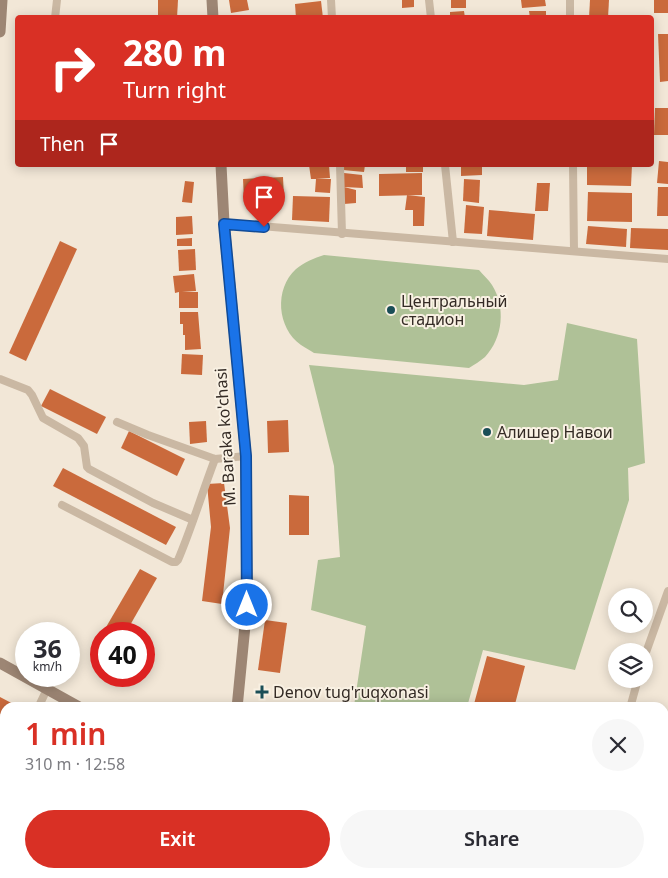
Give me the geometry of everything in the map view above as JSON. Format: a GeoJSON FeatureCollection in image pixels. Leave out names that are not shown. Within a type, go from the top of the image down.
{"type":"FeatureCollection","features":[{"type":"Feature","properties":{"kind":"street"},"geometry":{"type":"LineString","coordinates":[[0,32],[2,0]]}},
{"type":"Feature","properties":{"kind":"street"},"geometry":{"type":"LineString","coordinates":[[55,15],[57,0]]}},
{"type":"Feature","properties":{"kind":"street"},"geometry":{"type":"LineString","coordinates":[[212,0],[213,15]]}},
{"type":"Feature","properties":{"kind":"street"},"geometry":{"type":"LineString","coordinates":[[331,0],[332,15]]}},
{"type":"Feature","properties":{"kind":"street"},"geometry":{"type":"LineString","coordinates":[[430,0],[431,15]]}},
{"type":"Feature","properties":{"kind":"street"},"geometry":{"type":"LineString","coordinates":[[570,0],[570,15]]}},
{"type":"Feature","properties":{"kind":"street","name":"M. Baraka ko'chasi"},"geometry":{"type":"LineString","coordinates":[[221,167],[224,224],[246,456],[247,605],[238,702]]}},
{"type":"Feature","properties":{"kind":"street"},"geometry":{"type":"LineString","coordinates":[[340,167],[342,234]]}},
{"type":"Feature","properties":{"kind":"street"},"geometry":{"type":"LineString","coordinates":[[446,167],[453,242]]}},
{"type":"Feature","properties":{"kind":"street"},"geometry":{"type":"LineString","coordinates":[[573,167],[574,251]]}},
{"type":"Feature","properties":{"kind":"street"},"geometry":{"type":"LineString","coordinates":[[224,224],[668,259]]}},
{"type":"Feature","properties":{"kind":"street"},"geometry":{"type":"LineString","coordinates":[[0,379],[28,390],[42,418],[78,438],[84,446],[89,469],[153,503],[192,520]]}},
{"type":"Feature","properties":{"kind":"street"},"geometry":{"type":"LineString","coordinates":[[117,422],[215,459],[246,456]]}},
{"type":"Feature","properties":{"kind":"street"},"geometry":{"type":"LineString","coordinates":[[62,505],[174,562],[178,560],[188,537],[192,520],[215,459]]}},
{"type":"Feature","properties":{"kind":"street"},"geometry":{"type":"LineString","coordinates":[[649,643],[668,591]]}},
{"type":"Feature","properties":{"kind":"street"},"geometry":{"type":"LineString","coordinates":[[0,664],[70,702]]}},
{"type":"Feature","properties":{"kind":"street"},"geometry":{"type":"LineString","coordinates":[[632,702],[636,688]]}},
{"type":"Feature","properties":{"kind":"street"},"geometry":{"type":"LineString","coordinates":[[41,702],[47,689]]}},
{"type":"Feature","properties":{"kind":"green space","name":"Центральный стадион"},"geometry":{"type":"Polygon","coordinates":[[[324,255],[479,270],[492,285],[499,303],[501,312],[496,341],[485,357],[469,368],[314,353],[293,338],[287,329],[281,308],[282,297],[289,277],[296,269],[310,260],[324,255]]]}},
{"type":"Feature","properties":{"kind":"green space"},"geometry":{"type":"Polygon","coordinates":[[[567,323],[637,339],[645,463],[628,468],[629,500],[575,670],[483,650],[468,702],[355,702],[366,626],[311,610],[318,560],[340,557],[334,466],[309,365],[524,385],[558,380],[567,323]]]}},
{"type":"Feature","properties":{"kind":"building"},"geometry":{"type":"Polygon","coordinates":[[[158,0],[178,0],[177,15],[158,15],[158,0]]]}},
{"type":"Feature","properties":{"kind":"building"},"geometry":{"type":"Polygon","coordinates":[[[229,0],[247,0],[249,10],[231,13],[229,0]]]}},
{"type":"Feature","properties":{"kind":"building"},"geometry":{"type":"Polygon","coordinates":[[[402,0],[414,0],[414,7],[402,8],[402,0]]]}},
{"type":"Feature","properties":{"kind":"building"},"geometry":{"type":"Polygon","coordinates":[[[451,0],[466,0],[466,8],[451,8],[451,0]]]}},
{"type":"Feature","properties":{"kind":"building"},"geometry":{"type":"Polygon","coordinates":[[[521,0],[545,0],[546,6],[522,8],[521,0]]]}},
{"type":"Feature","properties":{"kind":"building"},"geometry":{"type":"Polygon","coordinates":[[[590,0],[609,0],[608,15],[589,15],[590,0]]]}},
{"type":"Feature","properties":{"kind":"building"},"geometry":{"type":"Polygon","coordinates":[[[654,0],[668,0],[668,13],[654,13],[654,0]]]}},
{"type":"Feature","properties":{"kind":"building"},"geometry":{"type":"Polygon","coordinates":[[[321,1],[323,15],[296,15],[295,4],[321,1]]]}},
{"type":"Feature","properties":{"kind":"building"},"geometry":{"type":"Polygon","coordinates":[[[464,11],[465,15],[450,15],[450,12],[464,11]]]}},
{"type":"Feature","properties":{"kind":"building"},"geometry":{"type":"Polygon","coordinates":[[[529,11],[546,11],[546,15],[530,15],[529,11]]]}},
{"type":"Feature","properties":{"kind":"building"},"geometry":{"type":"Polygon","coordinates":[[[658,34],[668,34],[668,81],[660,82],[658,34]]]}},
{"type":"Feature","properties":{"kind":"building"},"geometry":{"type":"Polygon","coordinates":[[[655,108],[668,108],[668,135],[654,135],[655,108]]]}},
{"type":"Feature","properties":{"kind":"building"},"geometry":{"type":"Polygon","coordinates":[[[659,161],[668,162],[668,184],[657,183],[659,161]]]}},
{"type":"Feature","properties":{"kind":"building"},"geometry":{"type":"Polygon","coordinates":[[[309,167],[329,167],[330,178],[311,179],[309,167]]]}},
{"type":"Feature","properties":{"kind":"building"},"geometry":{"type":"Polygon","coordinates":[[[343,167],[365,167],[364,172],[343,170],[343,167]]]}},
{"type":"Feature","properties":{"kind":"building"},"geometry":{"type":"Polygon","coordinates":[[[406,167],[423,167],[423,172],[406,172],[406,167]]]}},
{"type":"Feature","properties":{"kind":"building"},"geometry":{"type":"Polygon","coordinates":[[[461,167],[482,167],[482,175],[461,176],[461,167]]]}},
{"type":"Feature","properties":{"kind":"building"},"geometry":{"type":"Polygon","coordinates":[[[587,167],[632,167],[631,186],[587,185],[587,167]]]}},
{"type":"Feature","properties":{"kind":"building"},"geometry":{"type":"Polygon","coordinates":[[[344,173],[362,175],[363,188],[344,187],[344,173]]]}},
{"type":"Feature","properties":{"kind":"building"},"geometry":{"type":"Polygon","coordinates":[[[422,173],[422,195],[379,196],[379,174],[422,173]]]}},
{"type":"Feature","properties":{"kind":"building"},"geometry":{"type":"Polygon","coordinates":[[[283,177],[284,198],[244,200],[243,179],[283,177]]]}},
{"type":"Feature","properties":{"kind":"building"},"geometry":{"type":"Polygon","coordinates":[[[316,179],[331,179],[330,193],[315,192],[316,179]]]}},
{"type":"Feature","properties":{"kind":"building"},"geometry":{"type":"Polygon","coordinates":[[[464,179],[480,180],[479,203],[463,201],[464,179]]]}},
{"type":"Feature","properties":{"kind":"building"},"geometry":{"type":"Polygon","coordinates":[[[185,181],[194,182],[192,203],[182,202],[185,181]]]}},
{"type":"Feature","properties":{"kind":"building"},"geometry":{"type":"Polygon","coordinates":[[[537,183],[550,183],[548,211],[535,211],[537,183]]]}},
{"type":"Feature","properties":{"kind":"building"},"geometry":{"type":"Polygon","coordinates":[[[344,187],[356,190],[356,203],[344,204],[344,187]]]}},
{"type":"Feature","properties":{"kind":"building"},"geometry":{"type":"Polygon","coordinates":[[[658,187],[668,187],[668,216],[657,216],[658,187]]]}},
{"type":"Feature","properties":{"kind":"building"},"geometry":{"type":"Polygon","coordinates":[[[588,192],[632,193],[632,222],[587,221],[588,192]]]}},
{"type":"Feature","properties":{"kind":"building"},"geometry":{"type":"Polygon","coordinates":[[[407,195],[425,197],[424,226],[413,226],[413,210],[405,210],[407,195]]]}},
{"type":"Feature","properties":{"kind":"building"},"geometry":{"type":"Polygon","coordinates":[[[293,196],[330,197],[329,222],[292,220],[293,196]]]}},
{"type":"Feature","properties":{"kind":"building"},"geometry":{"type":"Polygon","coordinates":[[[466,205],[484,207],[482,234],[464,233],[466,205]]]}},
{"type":"Feature","properties":{"kind":"building"},"geometry":{"type":"Polygon","coordinates":[[[489,210],[535,214],[533,240],[487,236],[489,210]]]}},
{"type":"Feature","properties":{"kind":"building"},"geometry":{"type":"Polygon","coordinates":[[[192,216],[193,234],[176,235],[176,217],[192,216]]]}},
{"type":"Feature","properties":{"kind":"building"},"geometry":{"type":"Polygon","coordinates":[[[588,226],[627,229],[626,247],[586,244],[588,226]]]}},
{"type":"Feature","properties":{"kind":"building"},"geometry":{"type":"Polygon","coordinates":[[[631,228],[668,229],[668,250],[630,248],[631,228]]]}},
{"type":"Feature","properties":{"kind":"building"},"geometry":{"type":"Polygon","coordinates":[[[192,238],[192,246],[177,246],[177,239],[192,238]]]}},
{"type":"Feature","properties":{"kind":"building"},"geometry":{"type":"Polygon","coordinates":[[[60,241],[77,249],[26,361],[9,353],[60,241]]]}},
{"type":"Feature","properties":{"kind":"building"},"geometry":{"type":"Polygon","coordinates":[[[195,249],[196,270],[179,271],[178,250],[195,249]]]}},
{"type":"Feature","properties":{"kind":"building"},"geometry":{"type":"Polygon","coordinates":[[[194,274],[196,291],[182,292],[198,292],[198,308],[179,308],[179,292],[175,293],[173,276],[194,274]]]}},
{"type":"Feature","properties":{"kind":"building"},"geometry":{"type":"Polygon","coordinates":[[[180,312],[198,312],[201,349],[185,350],[185,335],[183,335],[183,324],[180,324],[180,312]]]}},
{"type":"Feature","properties":{"kind":"building"},"geometry":{"type":"Polygon","coordinates":[[[182,354],[203,355],[202,375],[181,374],[182,354]]]}},
{"type":"Feature","properties":{"kind":"building"},"geometry":{"type":"Polygon","coordinates":[[[50,389],[106,417],[97,434],[41,406],[50,389]]]}},
{"type":"Feature","properties":{"kind":"building"},"geometry":{"type":"Polygon","coordinates":[[[288,420],[289,452],[268,453],[267,421],[288,420]]]}},
{"type":"Feature","properties":{"kind":"building"},"geometry":{"type":"Polygon","coordinates":[[[206,421],[207,442],[190,444],[189,422],[206,421]]]}},
{"type":"Feature","properties":{"kind":"building"},"geometry":{"type":"Polygon","coordinates":[[[129,431],[185,459],[177,476],[121,448],[129,431]]]}},
{"type":"Feature","properties":{"kind":"building"},"geometry":{"type":"Polygon","coordinates":[[[63,468],[176,527],[166,545],[53,486],[63,468]]]}},
{"type":"Feature","properties":{"kind":"building"},"geometry":{"type":"Polygon","coordinates":[[[224,483],[230,528],[222,604],[202,601],[211,527],[207,484],[224,483]]]}},
{"type":"Feature","properties":{"kind":"building"},"geometry":{"type":"Polygon","coordinates":[[[289,495],[309,496],[309,535],[289,535],[289,495]]]}},
{"type":"Feature","properties":{"kind":"building"},"geometry":{"type":"Polygon","coordinates":[[[140,569],[157,578],[132,622],[109,622],[140,569]]]}},
{"type":"Feature","properties":{"kind":"building"},"geometry":{"type":"Polygon","coordinates":[[[265,620],[287,623],[280,673],[258,670],[265,620]]]}},
{"type":"Feature","properties":{"kind":"building"},"geometry":{"type":"Polygon","coordinates":[[[487,656],[525,666],[516,702],[475,702],[487,656]]]}},
{"type":"Feature","properties":{"kind":"building"},"geometry":{"type":"Polygon","coordinates":[[[0,697],[10,702],[0,702],[0,697]]]}},
{"type":"Feature","properties":{"kind":"place","name":"Центральный стадион"},"geometry":{"type":"Point","coordinates":[391,310]}},
{"type":"Feature","properties":{"kind":"place","name":"Алишер Навои"},"geometry":{"type":"Point","coordinates":[487,432]}},
{"type":"Feature","properties":{"kind":"place","name":"Denov tug'ruqxonasi"},"geometry":{"type":"Point","coordinates":[262,692]}},
{"type":"Feature","properties":{"kind":"route"},"geometry":{"type":"LineString","coordinates":[[247,605],[246,456],[224,224],[264,227]]}}]}
